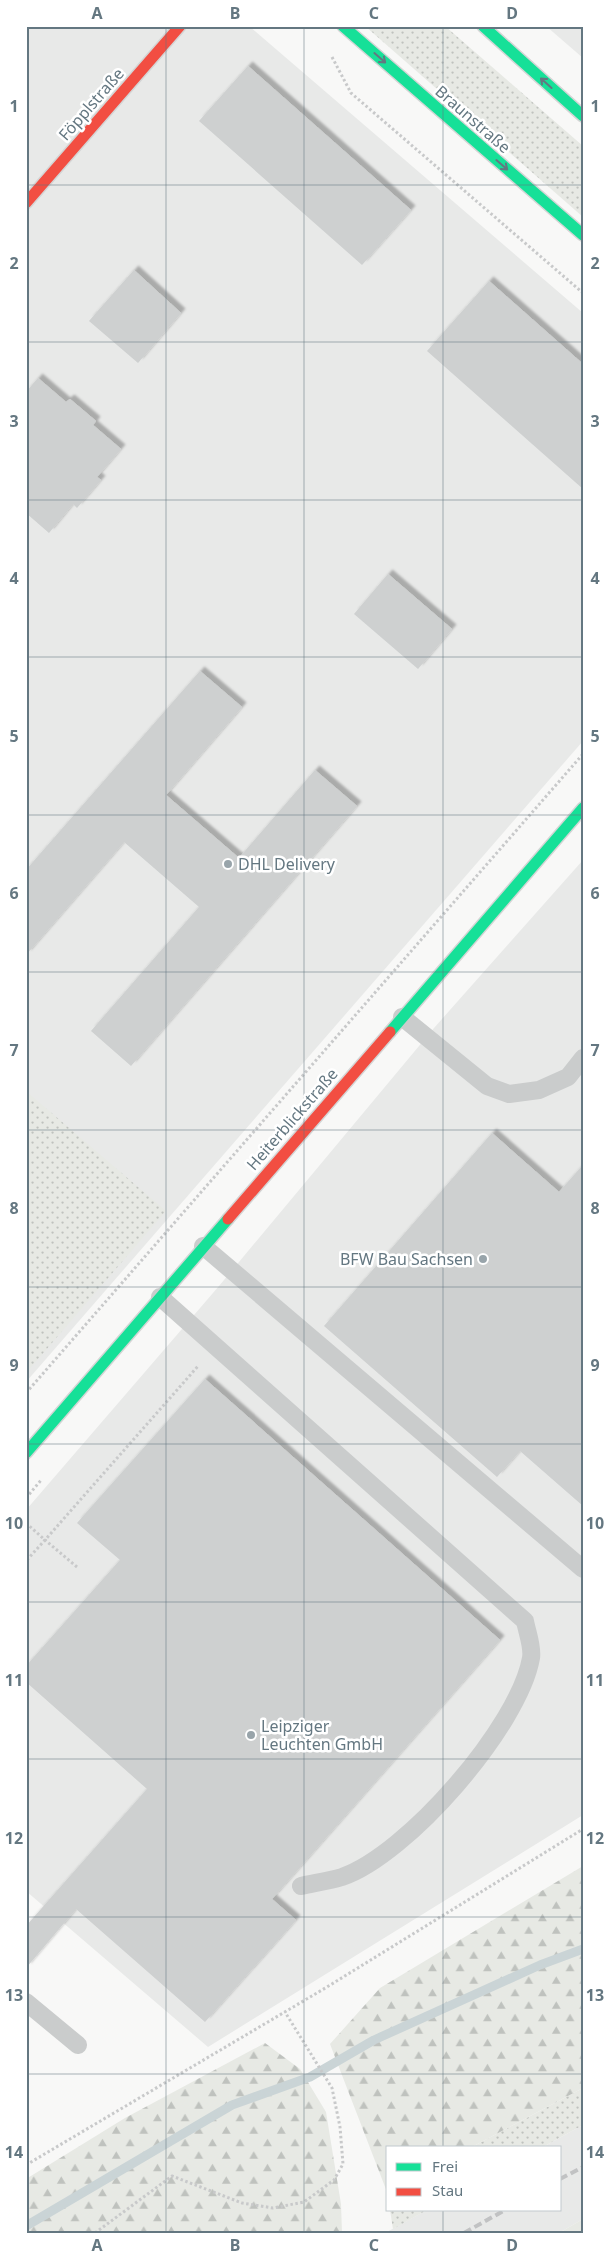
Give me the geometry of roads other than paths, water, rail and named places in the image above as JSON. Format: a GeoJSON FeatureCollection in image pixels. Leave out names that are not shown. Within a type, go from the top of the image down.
{"type":"FeatureCollection","features":[{"type":"Feature","properties":{"kind":"street","name":"Föpplstraße"},"geometry":{"type":"LineString","coordinates":[[26,203],[180,26]]}},
{"type":"Feature","properties":{"kind":"street","name":"Braunstraße"},"geometry":{"type":"LineString","coordinates":[[343,26],[583,235]]}},
{"type":"Feature","properties":{"kind":"street"},"geometry":{"type":"LineString","coordinates":[[483,26],[583,116]]}},
{"type":"Feature","properties":{"kind":"street","name":"Heiterblickstraße"},"geometry":{"type":"LineString","coordinates":[[26,1453],[583,808]]}},
{"type":"Feature","properties":{"kind":"lane"},"geometry":{"type":"LineString","coordinates":[[402,1017],[487,1086],[509,1094],[539,1090],[568,1076],[583,1058]]}},
{"type":"Feature","properties":{"kind":"lane"},"geometry":{"type":"LineString","coordinates":[[203,1246],[583,1569]]}},
{"type":"Feature","properties":{"kind":"lane"},"geometry":{"type":"LineString","coordinates":[[160,1297],[525,1621],[531,1656],[521,1691],[498,1731],[471,1769],[436,1807],[384,1854],[343,1877],[301,1886]]}},
{"type":"Feature","properties":{"kind":"lane"},"geometry":{"type":"LineString","coordinates":[[26,2002],[78,2045]]}},
{"type":"Feature","properties":{"kind":"waterway"},"geometry":{"type":"LineString","coordinates":[[26,2226],[232,2105],[310,2077],[374,2040],[540,1965],[583,1949]]}},
{"type":"Feature","properties":{"kind":"railway"},"geometry":{"type":"LineString","coordinates":[[562,2178],[583,2167]]}},
{"type":"Feature","properties":{"kind":"railway"},"geometry":{"type":"LineString","coordinates":[[464,2233],[501,2212]]}},
{"type":"Feature","properties":{"kind":"place","name":"DHL Delivery"},"geometry":{"type":"Point","coordinates":[228,864]}},
{"type":"Feature","properties":{"kind":"place","name":"BFW Bau Sachsen"},"geometry":{"type":"Point","coordinates":[483,1259]}},
{"type":"Feature","properties":{"kind":"place","name":"Leipziger Leuchten GmbH"},"geometry":{"type":"Point","coordinates":[251,1735]}}]}
